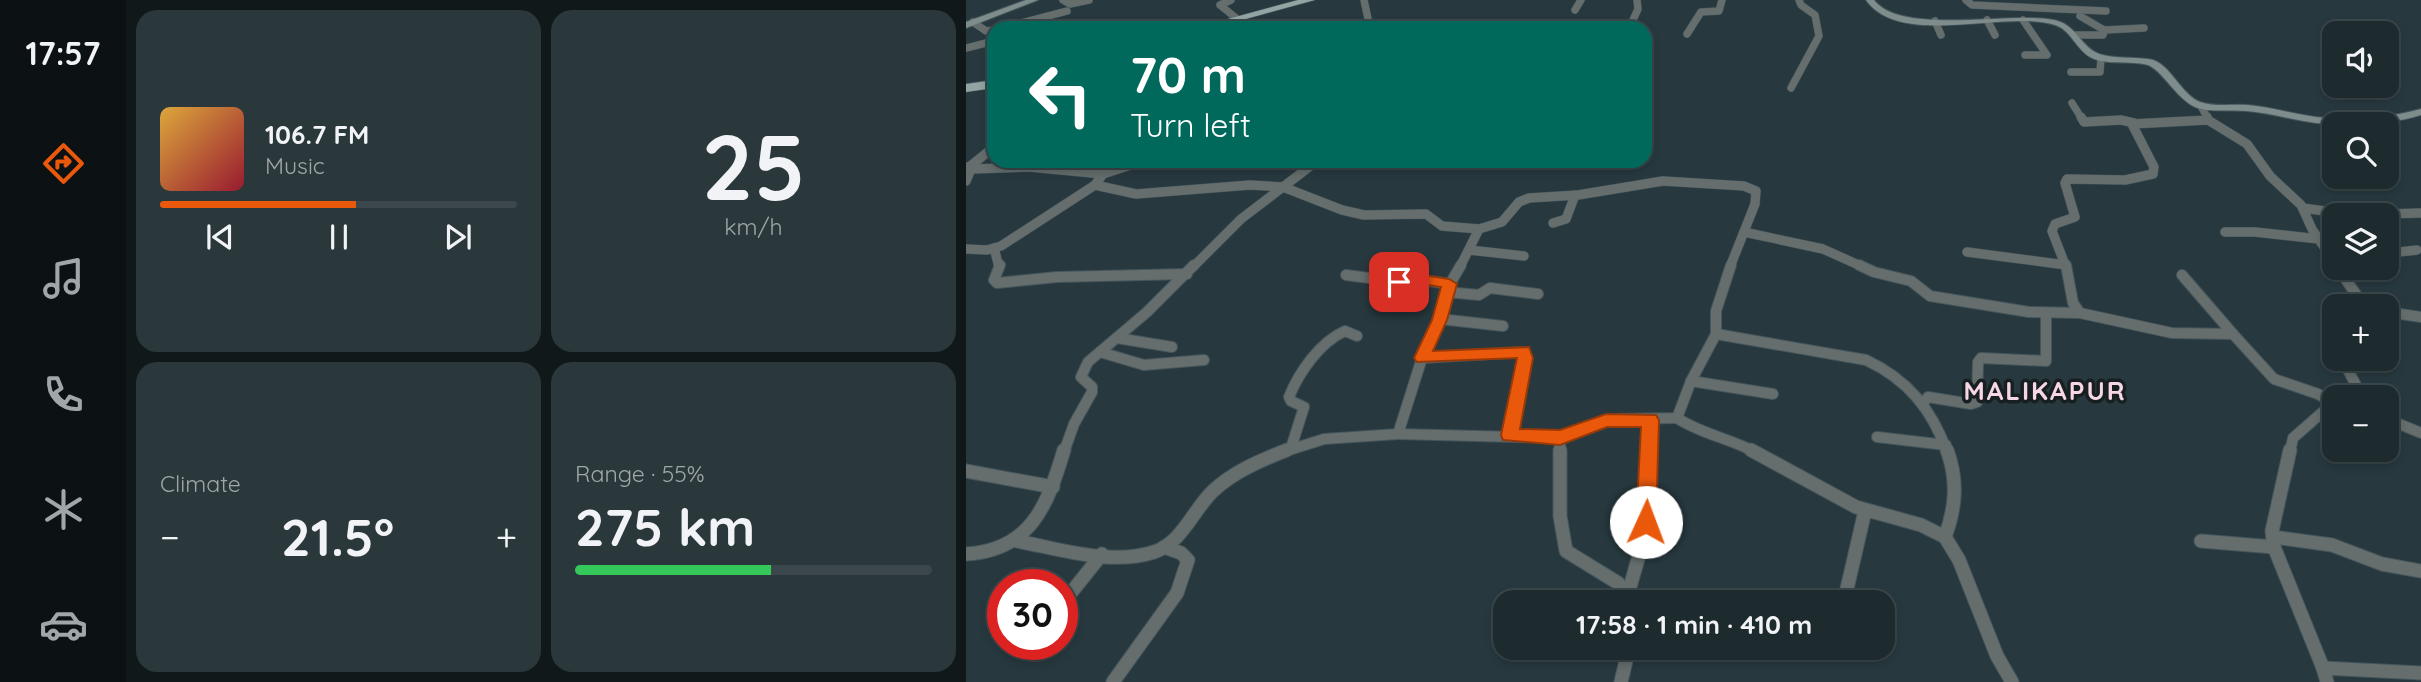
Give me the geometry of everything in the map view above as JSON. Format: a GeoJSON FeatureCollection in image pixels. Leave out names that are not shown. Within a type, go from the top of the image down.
{"type":"FeatureCollection","features":[{"type":"Feature","properties":{"kind":"main road"},"geometry":{"type":"LineString","coordinates":[[1225,21],[1310,0]]}},
{"type":"Feature","properties":{"kind":"main road"},"geometry":{"type":"LineString","coordinates":[[966,88],[987,85]]}},
{"type":"Feature","properties":{"kind":"street"},"geometry":{"type":"LineString","coordinates":[[970,24],[1034,0]]}},
{"type":"Feature","properties":{"kind":"street"},"geometry":{"type":"LineString","coordinates":[[1063,0],[1070,4],[1089,0]]}},
{"type":"Feature","properties":{"kind":"street"},"geometry":{"type":"LineString","coordinates":[[1231,0],[1220,5],[1236,18]]}},
{"type":"Feature","properties":{"kind":"street"},"geometry":{"type":"LineString","coordinates":[[1364,0],[1368,21]]}},
{"type":"Feature","properties":{"kind":"street"},"geometry":{"type":"LineString","coordinates":[[1575,10],[1581,0]]}},
{"type":"Feature","properties":{"kind":"street"},"geometry":{"type":"LineString","coordinates":[[1633,20],[1638,9],[1637,0]]}},
{"type":"Feature","properties":{"kind":"street"},"geometry":{"type":"LineString","coordinates":[[1686,34],[1701,12],[1719,10],[1722,0]]}},
{"type":"Feature","properties":{"kind":"street"},"geometry":{"type":"LineString","coordinates":[[1791,88],[1819,36],[1815,15],[1801,5],[1800,0]]}},
{"type":"Feature","properties":{"kind":"street"},"geometry":{"type":"LineString","coordinates":[[1870,0],[1880,11],[1905,19],[2053,22],[2064,26],[2090,53],[2101,58],[2151,61],[2190,101],[2201,106],[2249,108],[2318,120],[2393,120],[2420,113]]}},
{"type":"Feature","properties":{"kind":"street"},"geometry":{"type":"LineString","coordinates":[[1966,0],[1972,5],[2040,3],[2106,12]]}},
{"type":"Feature","properties":{"kind":"street"},"geometry":{"type":"LineString","coordinates":[[2040,3],[2053,22]]}},
{"type":"Feature","properties":{"kind":"street"},"geometry":{"type":"LineString","coordinates":[[1985,6],[1988,20],[1996,35]]}},
{"type":"Feature","properties":{"kind":"street"},"geometry":{"type":"LineString","coordinates":[[1029,21],[1067,11]]}},
{"type":"Feature","properties":{"kind":"street"},"geometry":{"type":"LineString","coordinates":[[2080,16],[2104,30],[2144,27]]}},
{"type":"Feature","properties":{"kind":"street"},"geometry":{"type":"LineString","coordinates":[[2023,20],[2047,55],[2025,55]]}},
{"type":"Feature","properties":{"kind":"street"},"geometry":{"type":"LineString","coordinates":[[1934,21],[1941,35]]}},
{"type":"Feature","properties":{"kind":"street"},"geometry":{"type":"LineString","coordinates":[[970,24],[987,31]]}},
{"type":"Feature","properties":{"kind":"street"},"geometry":{"type":"LineString","coordinates":[[2075,35],[2102,35],[2104,30]]}},
{"type":"Feature","properties":{"kind":"street"},"geometry":{"type":"LineString","coordinates":[[966,48],[987,43]]}},
{"type":"Feature","properties":{"kind":"street"},"geometry":{"type":"LineString","coordinates":[[2071,72],[2100,72],[2101,58]]}},
{"type":"Feature","properties":{"kind":"street"},"geometry":{"type":"LineString","coordinates":[[2072,103],[2084,122],[2208,120]]}},
{"type":"Feature","properties":{"kind":"street"},"geometry":{"type":"LineString","coordinates":[[2201,106],[2208,120],[2247,144],[2270,176],[2303,208],[2322,244]]}},
{"type":"Feature","properties":{"kind":"street"},"geometry":{"type":"LineString","coordinates":[[2080,313],[2073,303],[2066,265],[2052,228],[2055,224],[2075,216],[2064,183],[2067,179],[2126,180],[2149,176],[2155,172],[2132,127],[2134,123]]}},
{"type":"Feature","properties":{"kind":"street"},"geometry":{"type":"LineString","coordinates":[[966,181],[968,168],[987,153]]}},
{"type":"Feature","properties":{"kind":"street"},"geometry":{"type":"LineString","coordinates":[[968,168],[987,167]]}},
{"type":"Feature","properties":{"kind":"street"},"geometry":{"type":"LineString","coordinates":[[1060,168],[1103,174],[1121,168]]}},
{"type":"Feature","properties":{"kind":"street"},"geometry":{"type":"LineString","coordinates":[[966,554],[992,554],[1017,541],[1053,486],[1069,434],[1092,392],[1092,387],[1081,377],[1082,370],[1187,274],[1241,219],[1308,168]]}},
{"type":"Feature","properties":{"kind":"street"},"geometry":{"type":"LineString","coordinates":[[966,249],[994,248],[1095,185],[1103,174]]}},
{"type":"Feature","properties":{"kind":"street"},"geometry":{"type":"LineString","coordinates":[[1095,185],[1113,192],[1148,193],[1257,186],[1283,187],[1342,210],[1364,215],[1426,214],[1442,226],[1479,229],[1502,222],[1525,199],[1574,195],[1663,181],[1695,186],[1744,186],[1756,191],[1756,195],[1723,284],[1716,311],[1716,334],[1690,381],[1677,418]]}},
{"type":"Feature","properties":{"kind":"street"},"geometry":{"type":"LineString","coordinates":[[1553,223],[1566,219],[1574,195]]}},
{"type":"Feature","properties":{"kind":"street"},"geometry":{"type":"LineString","coordinates":[[2303,208],[2353,215],[2421,213]]}},
{"type":"Feature","properties":{"kind":"street"},"geometry":{"type":"LineString","coordinates":[[1398,434],[1422,358],[1440,320],[1448,288],[1479,229]]}},
{"type":"Feature","properties":{"kind":"street"},"geometry":{"type":"LineString","coordinates":[[1744,232],[1823,249],[1874,272],[1911,281],[1930,296],[2046,314],[2080,313],[2115,317],[2173,333],[2233,334]]}},
{"type":"Feature","properties":{"kind":"street"},"geometry":{"type":"LineString","coordinates":[[2225,232],[2319,239]]}},
{"type":"Feature","properties":{"kind":"street"},"geometry":{"type":"LineString","coordinates":[[994,248],[1000,265],[995,281],[997,283],[1057,277],[1187,274]]}},
{"type":"Feature","properties":{"kind":"street"},"geometry":{"type":"LineString","coordinates":[[1469,250],[1524,256]]}},
{"type":"Feature","properties":{"kind":"street"},"geometry":{"type":"LineString","coordinates":[[2399,253],[2417,250]]}},
{"type":"Feature","properties":{"kind":"street"},"geometry":{"type":"LineString","coordinates":[[1967,252],[2066,265]]}},
{"type":"Feature","properties":{"kind":"street"},"geometry":{"type":"LineString","coordinates":[[1346,275],[1399,282],[1416,279],[1479,295],[1490,288],[1538,294]]}},
{"type":"Feature","properties":{"kind":"street"},"geometry":{"type":"LineString","coordinates":[[2182,275],[2274,379],[2322,397]]}},
{"type":"Feature","properties":{"kind":"street"},"geometry":{"type":"LineString","coordinates":[[1923,403],[1928,397],[1971,404],[1976,402],[1978,362],[1981,358],[2046,360],[2046,314]]}},
{"type":"Feature","properties":{"kind":"street"},"geometry":{"type":"LineString","coordinates":[[2399,314],[2421,317]]}},
{"type":"Feature","properties":{"kind":"street"},"geometry":{"type":"LineString","coordinates":[[1440,320],[1503,326]]}},
{"type":"Feature","properties":{"kind":"street"},"geometry":{"type":"LineString","coordinates":[[1291,448],[1304,407],[1291,401],[1289,397],[1292,386],[1334,336],[1345,331],[1357,336]]}},
{"type":"Feature","properties":{"kind":"street"},"geometry":{"type":"LineString","coordinates":[[1716,334],[1880,364],[1901,377],[1923,403],[1946,445],[1953,479],[1954,501],[1952,520],[1945,537]]}},
{"type":"Feature","properties":{"kind":"street"},"geometry":{"type":"LineString","coordinates":[[1117,338],[1172,347]]}},
{"type":"Feature","properties":{"kind":"street"},"geometry":{"type":"LineString","coordinates":[[1100,352],[1144,365],[1204,360]]}},
{"type":"Feature","properties":{"kind":"street"},"geometry":{"type":"LineString","coordinates":[[1422,358],[1524,352],[1510,435]]}},
{"type":"Feature","properties":{"kind":"street"},"geometry":{"type":"LineString","coordinates":[[1690,381],[1773,394]]}},
{"type":"Feature","properties":{"kind":"street"},"geometry":{"type":"LineString","coordinates":[[2322,414],[2298,432],[2290,445],[2272,531],[2274,542],[2325,675],[2421,673]]}},
{"type":"Feature","properties":{"kind":"street"},"geometry":{"type":"LineString","coordinates":[[1017,541],[1102,554],[1142,555],[1164,547],[1217,486],[1304,442],[1340,436],[1398,434],[1560,438],[1606,421],[1677,418],[1695,430],[1731,440],[1865,511],[1920,524],[1945,537],[1959,560],[1997,656],[2012,682]]}},
{"type":"Feature","properties":{"kind":"street"},"geometry":{"type":"LineString","coordinates":[[1631,590],[1644,538],[1650,420]]}},
{"type":"Feature","properties":{"kind":"street"},"geometry":{"type":"LineString","coordinates":[[2399,424],[2421,433]]}},
{"type":"Feature","properties":{"kind":"street"},"geometry":{"type":"LineString","coordinates":[[1877,437],[1946,445]]}},
{"type":"Feature","properties":{"kind":"street"},"geometry":{"type":"LineString","coordinates":[[1560,438],[1560,516],[1566,551],[1572,557],[1614,579],[1623,590]]}},
{"type":"Feature","properties":{"kind":"street"},"geometry":{"type":"LineString","coordinates":[[966,471],[1053,486]]}},
{"type":"Feature","properties":{"kind":"street"},"geometry":{"type":"LineString","coordinates":[[1847,590],[1865,511]]}},
{"type":"Feature","properties":{"kind":"street"},"geometry":{"type":"LineString","coordinates":[[2201,541],[2320,542],[2391,567],[2421,571]]}},
{"type":"Feature","properties":{"kind":"street"},"geometry":{"type":"LineString","coordinates":[[1113,682],[1177,593],[1184,576],[1188,560],[1181,553],[1164,547]]}},
{"type":"Feature","properties":{"kind":"street"},"geometry":{"type":"LineString","coordinates":[[1078,584],[1102,554]]}},
{"type":"Feature","properties":{"kind":"street"},"geometry":{"type":"LineString","coordinates":[[1621,682],[1626,660]]}},
{"type":"Feature","properties":{"kind":"district","name":"MALIKAPUR"},"geometry":{"type":"Point","coordinates":[2045,390]}},
{"type":"Feature","properties":{"kind":"route"},"geometry":{"type":"LineString","coordinates":[[1399,282],[1416,279],[1449,284],[1440,320],[1422,358],[1524,352],[1510,435],[1560,438],[1615,419],[1650,420],[1646,522]]}}]}
